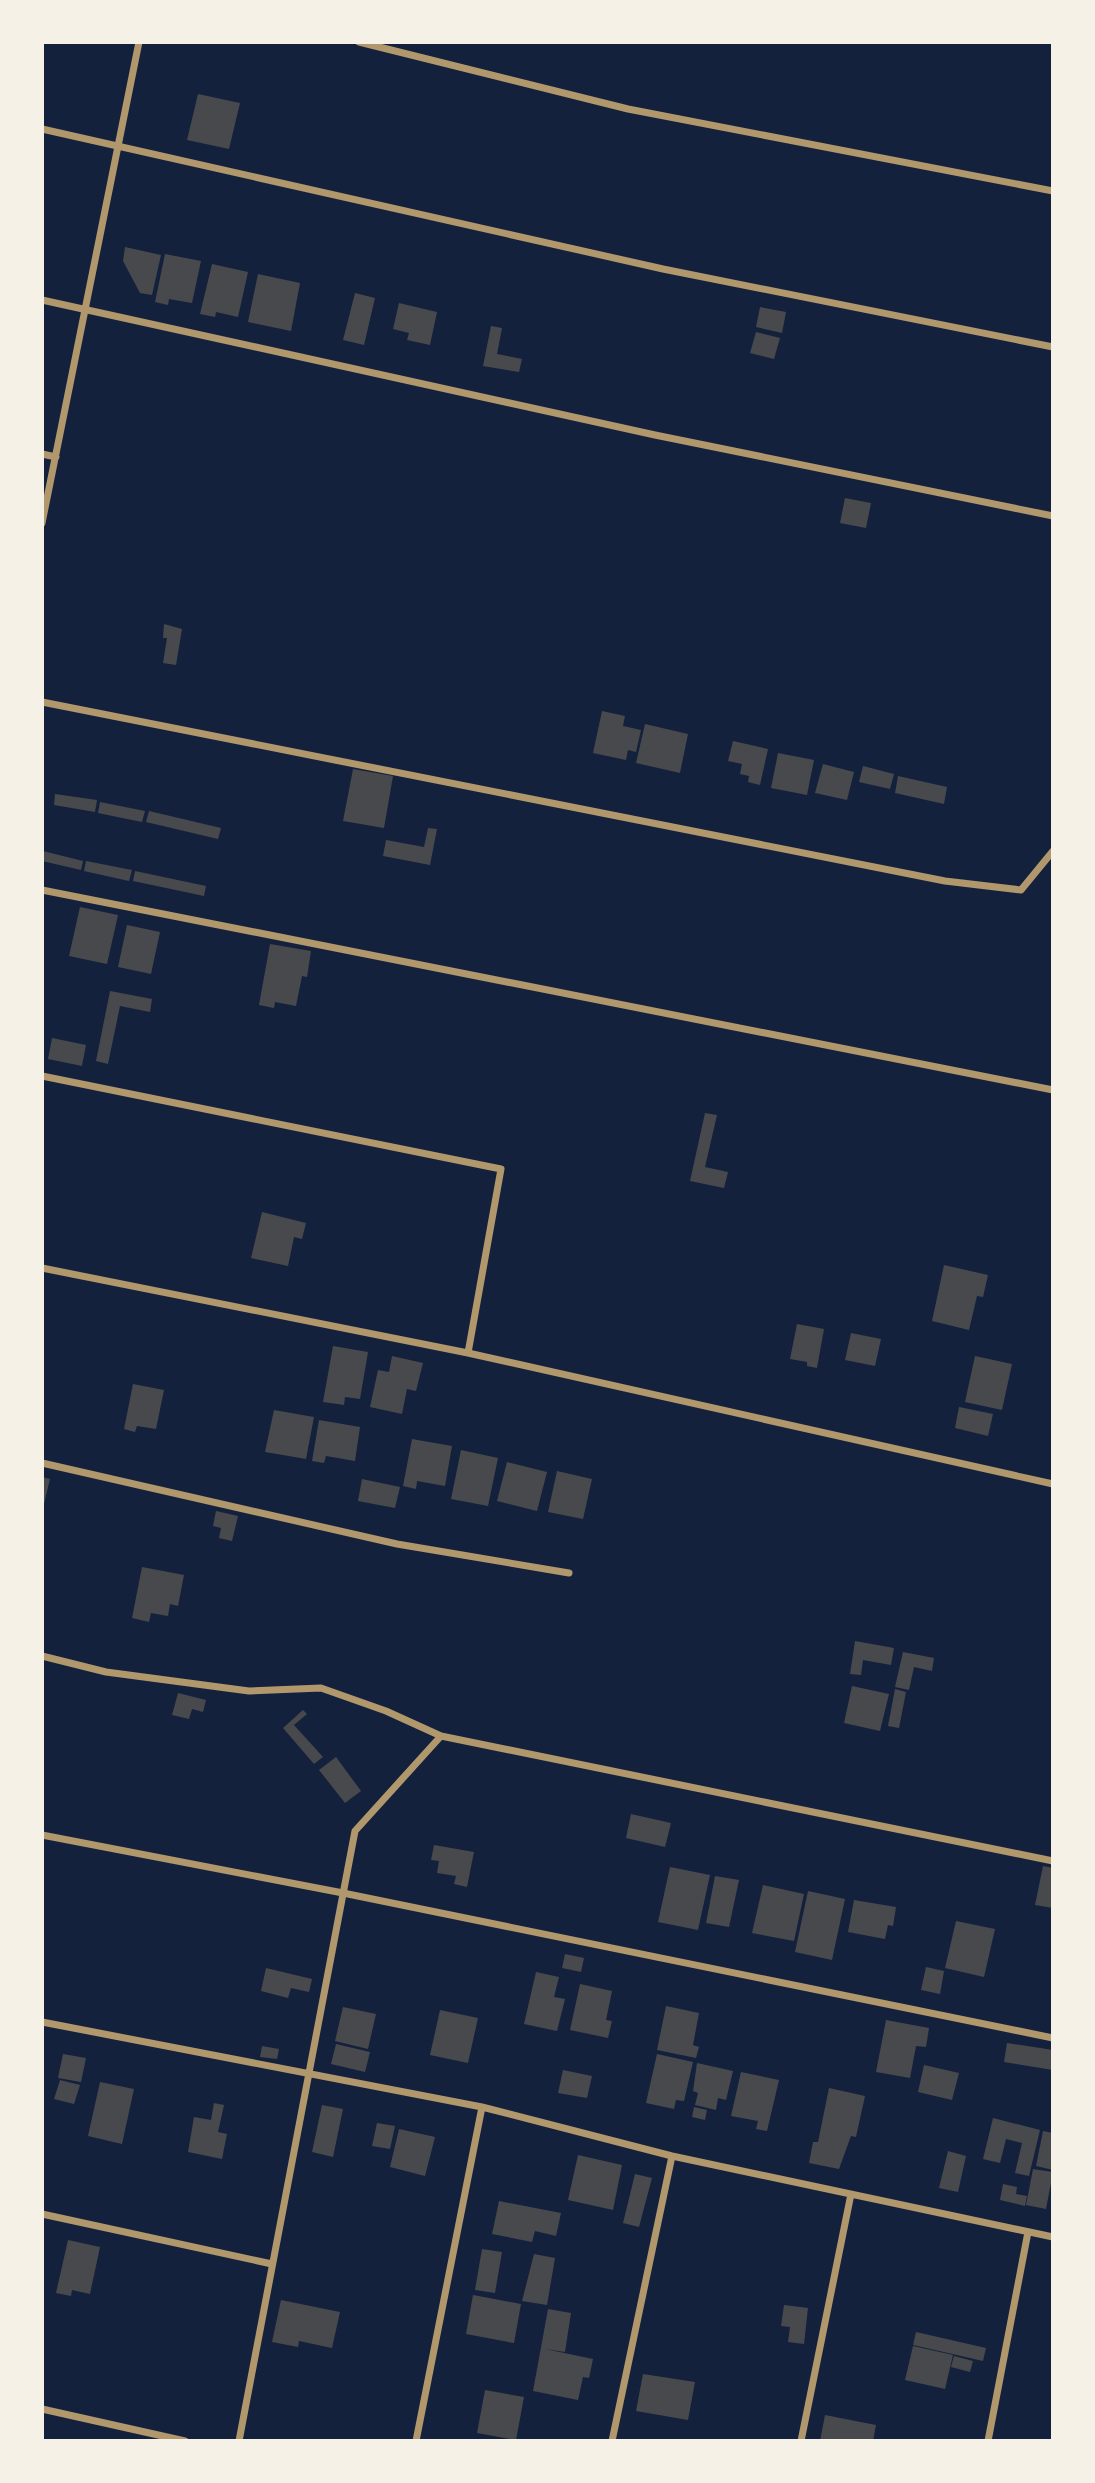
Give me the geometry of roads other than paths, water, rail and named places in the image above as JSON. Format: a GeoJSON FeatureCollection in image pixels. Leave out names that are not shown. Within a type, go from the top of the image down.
{"type":"FeatureCollection","features":[{"type":"Feature","properties":{"kind":"street"},"geometry":{"type":"LineString","coordinates":[[42,523],[139,42]]}},
{"type":"Feature","properties":{"kind":"street"},"geometry":{"type":"LineString","coordinates":[[359,42],[628,109],[1053,191]]}},
{"type":"Feature","properties":{"kind":"street"},"geometry":{"type":"LineString","coordinates":[[42,129],[663,270],[1053,347]]}},
{"type":"Feature","properties":{"kind":"street"},"geometry":{"type":"LineString","coordinates":[[42,300],[668,438],[1053,516]]}},
{"type":"Feature","properties":{"kind":"street"},"geometry":{"type":"LineString","coordinates":[[42,454],[56,457]]}},
{"type":"Feature","properties":{"kind":"street"},"geometry":{"type":"LineString","coordinates":[[42,702],[945,881],[1021,890],[1053,851]]}},
{"type":"Feature","properties":{"kind":"street"},"geometry":{"type":"LineString","coordinates":[[42,890],[1053,1090]]}},
{"type":"Feature","properties":{"kind":"street"},"geometry":{"type":"LineString","coordinates":[[42,1076],[501,1169],[468,1353]]}},
{"type":"Feature","properties":{"kind":"street"},"geometry":{"type":"LineString","coordinates":[[42,1268],[468,1353],[1053,1484]]}},
{"type":"Feature","properties":{"kind":"street"},"geometry":{"type":"LineString","coordinates":[[42,1463],[397,1544],[569,1573]]}},
{"type":"Feature","properties":{"kind":"street"},"geometry":{"type":"LineString","coordinates":[[42,1656],[106,1672],[249,1691],[321,1688],[386,1711],[441,1736],[1053,1861]]}},
{"type":"Feature","properties":{"kind":"street"},"geometry":{"type":"LineString","coordinates":[[239,2441],[355,1831],[441,1736]]}},
{"type":"Feature","properties":{"kind":"street"},"geometry":{"type":"LineString","coordinates":[[42,1835],[343,1893],[1053,2038]]}},
{"type":"Feature","properties":{"kind":"street"},"geometry":{"type":"LineString","coordinates":[[42,2022],[309,2076],[482,2107],[673,2156],[1053,2237]]}},
{"type":"Feature","properties":{"kind":"street"},"geometry":{"type":"LineString","coordinates":[[416,2441],[482,2107]]}},
{"type":"Feature","properties":{"kind":"street"},"geometry":{"type":"LineString","coordinates":[[611,2441],[673,2156]]}},
{"type":"Feature","properties":{"kind":"street"},"geometry":{"type":"LineString","coordinates":[[801,2441],[850,2194]]}},
{"type":"Feature","properties":{"kind":"street"},"geometry":{"type":"LineString","coordinates":[[42,2214],[272,2263]]}},
{"type":"Feature","properties":{"kind":"street"},"geometry":{"type":"LineString","coordinates":[[988,2441],[1028,2232]]}},
{"type":"Feature","properties":{"kind":"street"},"geometry":{"type":"LineString","coordinates":[[42,2409],[185,2441]]}}]}
